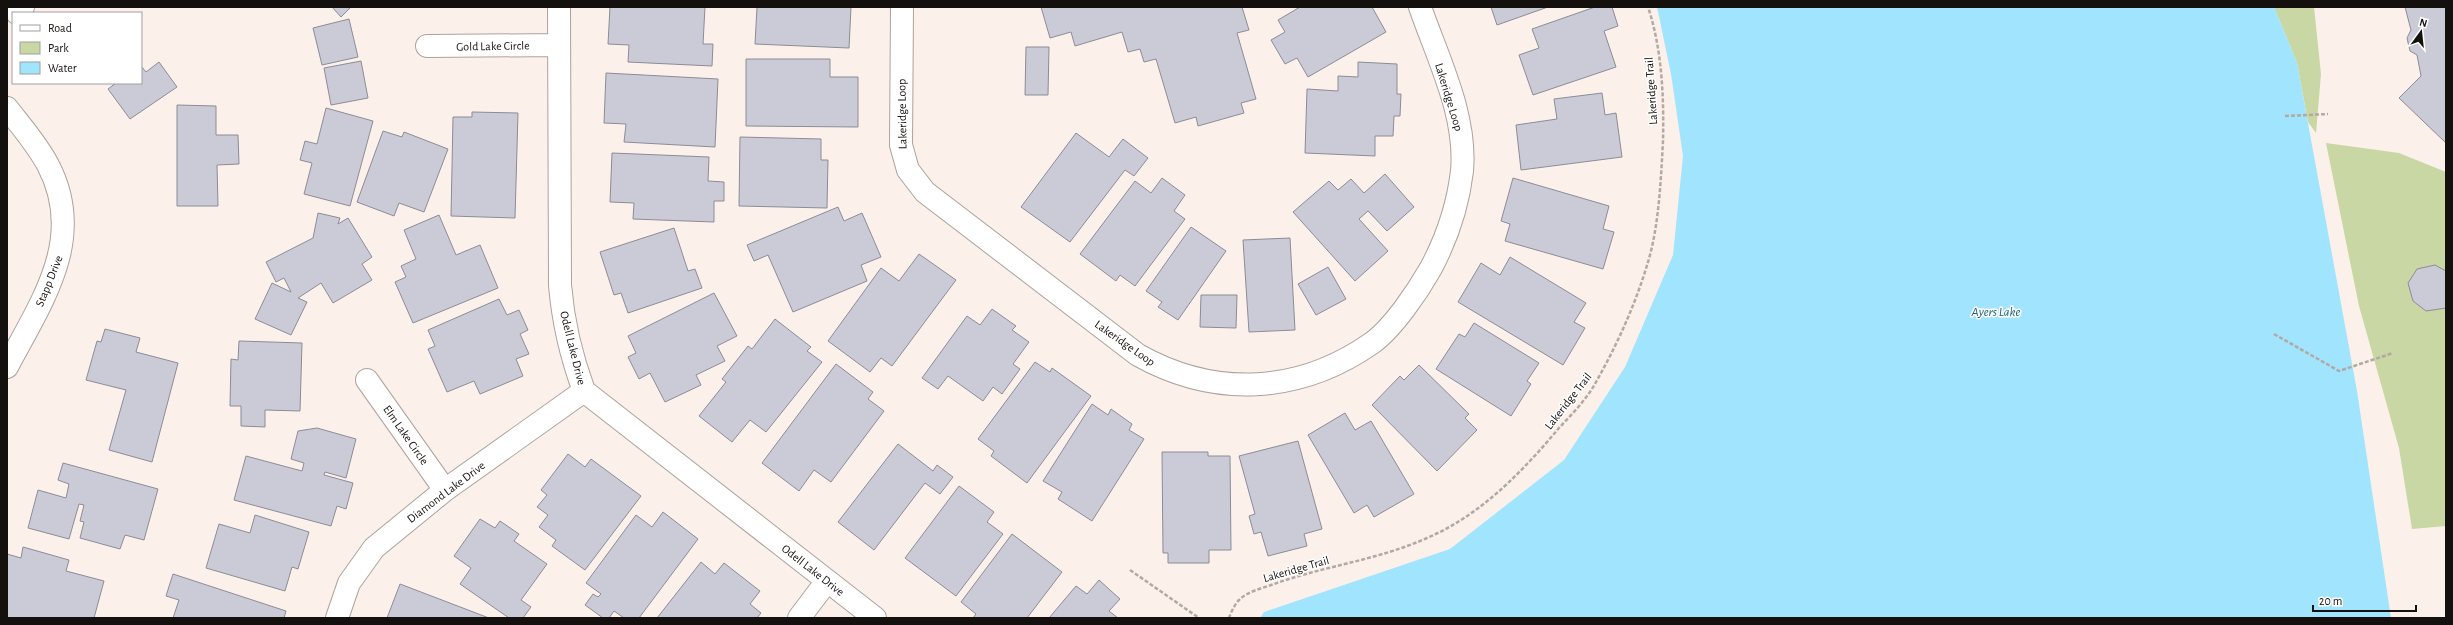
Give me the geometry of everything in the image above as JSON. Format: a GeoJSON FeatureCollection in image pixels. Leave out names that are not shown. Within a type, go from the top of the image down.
{"type":"FeatureCollection","features":[{"type":"Feature","properties":{"kind":"street","name":"Odell Lake Drive"},"geometry":{"type":"LineString","coordinates":[[559,7],[558,45],[562,313],[570,348],[584,391],[875,618]]}},
{"type":"Feature","properties":{"kind":"street","name":"Lakeridge Loop"},"geometry":{"type":"LineString","coordinates":[[902,7],[901,145],[908,170],[916,182],[925,192],[1001,252],[1138,355],[1158,366],[1186,376],[1212,383],[1241,386],[1276,384],[1317,372],[1373,342],[1400,313],[1423,282],[1443,244],[1455,209],[1462,171],[1462,142],[1458,116],[1420,7]]}},
{"type":"Feature","properties":{"kind":"street","name":"Gold Lake Circle"},"geometry":{"type":"LineString","coordinates":[[428,46],[558,45]]}},
{"type":"Feature","properties":{"kind":"street","name":"Stapp Drive"},"geometry":{"type":"LineString","coordinates":[[7,108],[37,146],[48,165],[59,193],[64,224],[61,248],[52,279],[7,366]]}},
{"type":"Feature","properties":{"kind":"street","name":"Elm Lake Circle"},"geometry":{"type":"LineString","coordinates":[[367,380],[445,490]]}},
{"type":"Feature","properties":{"kind":"street","name":"Diamond Lake Drive"},"geometry":{"type":"LineString","coordinates":[[337,618],[349,583],[374,548],[445,490],[584,391]]}},
{"type":"Feature","properties":{"kind":"street"},"geometry":{"type":"LineString","coordinates":[[800,618],[827,581]]}},
{"type":"Feature","properties":{"kind":"path","name":"Lakeridge Trail"},"geometry":{"type":"LineString","coordinates":[[1229,618],[1239,600],[1254,591],[1298,575],[1385,553],[1427,539],[1458,522],[1495,496],[1533,459],[1595,384],[1613,348],[1646,266],[1660,188],[1664,110],[1659,57],[1648,7]]}},
{"type":"Feature","properties":{"kind":"path"},"geometry":{"type":"LineString","coordinates":[[2285,116],[2328,114]]}},
{"type":"Feature","properties":{"kind":"path"},"geometry":{"type":"LineString","coordinates":[[2274,334],[2339,371],[2393,353]]}},
{"type":"Feature","properties":{"kind":"path"},"geometry":{"type":"LineString","coordinates":[[1130,570],[1199,618]]}},
{"type":"Feature","properties":{"kind":"green space"},"geometry":{"type":"Polygon","coordinates":[[[2274,7],[2314,7],[2321,74],[2316,133],[2308,122],[2297,63],[2274,7]]]}},
{"type":"Feature","properties":{"kind":"green space"},"geometry":{"type":"Polygon","coordinates":[[[2326,143],[2399,153],[2446,172],[2446,526],[2412,529],[2399,448],[2359,306],[2326,143]]]}},
{"type":"Feature","properties":{"kind":"water","name":"Ayers Lake"},"geometry":{"type":"Polygon","coordinates":[[[1657,7],[2274,7],[2297,63],[2357,391],[2391,618],[1260,618],[1264,612],[1450,549],[1564,460],[1625,367],[1673,255],[1683,156],[1671,74],[1657,7]]]}},
{"type":"Feature","properties":{"kind":"building"},"geometry":{"type":"Polygon","coordinates":[[[332,7],[351,7],[341,17],[332,7]]]}},
{"type":"Feature","properties":{"kind":"building"},"geometry":{"type":"Polygon","coordinates":[[[610,7],[705,7],[703,44],[713,44],[712,66],[628,62],[629,45],[608,44],[610,7]]]}},
{"type":"Feature","properties":{"kind":"building"},"geometry":{"type":"Polygon","coordinates":[[[757,7],[851,7],[849,48],[755,44],[757,7]]]}},
{"type":"Feature","properties":{"kind":"building"},"geometry":{"type":"Polygon","coordinates":[[[1041,7],[1242,7],[1249,30],[1237,33],[1256,99],[1241,103],[1244,113],[1198,126],[1196,117],[1175,123],[1156,59],[1144,62],[1140,49],[1128,52],[1122,32],[1075,46],[1071,32],[1050,38],[1041,7]]]}},
{"type":"Feature","properties":{"kind":"building"},"geometry":{"type":"Polygon","coordinates":[[[1300,7],[1372,7],[1386,32],[1308,77],[1297,58],[1285,64],[1271,40],[1285,32],[1278,20],[1300,7]]]}},
{"type":"Feature","properties":{"kind":"building"},"geometry":{"type":"Polygon","coordinates":[[[1491,7],[1548,7],[1497,25],[1491,7]]]}},
{"type":"Feature","properties":{"kind":"building"},"geometry":{"type":"Polygon","coordinates":[[[1595,7],[1612,7],[1618,26],[1604,31],[1616,67],[1533,95],[1519,55],[1539,48],[1532,29],[1595,7]]]}},
{"type":"Feature","properties":{"kind":"building"},"geometry":{"type":"Polygon","coordinates":[[[2405,7],[2446,7],[2446,143],[2399,98],[2421,76],[2417,55],[2410,51],[2407,38],[2411,30],[2405,7]]]}},
{"type":"Feature","properties":{"kind":"building"},"geometry":{"type":"Polygon","coordinates":[[[349,19],[358,57],[322,65],[313,28],[349,19]]]}},
{"type":"Feature","properties":{"kind":"building"},"geometry":{"type":"Polygon","coordinates":[[[1026,47],[1049,47],[1048,95],[1025,95],[1026,47]]]}},
{"type":"Feature","properties":{"kind":"building"},"geometry":{"type":"Polygon","coordinates":[[[746,59],[830,59],[830,77],[858,77],[858,127],[746,126],[746,59]]]}},
{"type":"Feature","properties":{"kind":"building"},"geometry":{"type":"Polygon","coordinates":[[[361,61],[368,98],[331,105],[324,68],[361,61]]]}},
{"type":"Feature","properties":{"kind":"building"},"geometry":{"type":"Polygon","coordinates":[[[159,62],[177,87],[130,119],[108,89],[115,84],[142,84],[142,67],[146,72],[159,62]]]}},
{"type":"Feature","properties":{"kind":"building"},"geometry":{"type":"Polygon","coordinates":[[[1358,62],[1397,64],[1397,94],[1401,94],[1400,116],[1394,116],[1393,136],[1375,136],[1375,156],[1305,153],[1307,89],[1338,91],[1338,76],[1358,77],[1358,62]]]}},
{"type":"Feature","properties":{"kind":"building"},"geometry":{"type":"Polygon","coordinates":[[[606,73],[718,79],[715,147],[624,142],[626,124],[604,123],[606,73]]]}},
{"type":"Feature","properties":{"kind":"building"},"geometry":{"type":"Polygon","coordinates":[[[1602,93],[1605,115],[1616,113],[1622,157],[1521,170],[1516,125],[1557,119],[1554,99],[1602,93]]]}},
{"type":"Feature","properties":{"kind":"building"},"geometry":{"type":"Polygon","coordinates":[[[177,105],[216,106],[216,135],[238,135],[239,164],[217,165],[218,206],[177,206],[177,105]]]}},
{"type":"Feature","properties":{"kind":"building"},"geometry":{"type":"Polygon","coordinates":[[[326,108],[373,121],[350,206],[304,194],[312,163],[300,160],[305,141],[317,144],[326,108]]]}},
{"type":"Feature","properties":{"kind":"building"},"geometry":{"type":"Polygon","coordinates":[[[472,112],[518,113],[515,218],[451,216],[453,117],[472,117],[472,112]]]}},
{"type":"Feature","properties":{"kind":"building"},"geometry":{"type":"Polygon","coordinates":[[[383,131],[402,137],[404,132],[448,149],[424,212],[399,203],[394,216],[357,202],[383,131]]]}},
{"type":"Feature","properties":{"kind":"building"},"geometry":{"type":"Polygon","coordinates":[[[1076,133],[1109,157],[1123,139],[1148,158],[1134,176],[1125,170],[1070,242],[1021,207],[1076,133]]]}},
{"type":"Feature","properties":{"kind":"building"},"geometry":{"type":"Polygon","coordinates":[[[740,137],[821,139],[821,160],[828,160],[827,208],[739,206],[740,137]]]}},
{"type":"Feature","properties":{"kind":"building"},"geometry":{"type":"Polygon","coordinates":[[[612,153],[709,157],[708,181],[724,182],[724,201],[714,201],[714,222],[633,219],[634,203],[610,202],[612,153]]]}},
{"type":"Feature","properties":{"kind":"building"},"geometry":{"type":"Polygon","coordinates":[[[1385,174],[1414,207],[1387,231],[1368,211],[1359,219],[1388,251],[1355,281],[1293,212],[1329,181],[1338,190],[1351,179],[1364,193],[1385,174]]]}},
{"type":"Feature","properties":{"kind":"building"},"geometry":{"type":"Polygon","coordinates":[[[1162,178],[1185,195],[1174,211],[1185,219],[1135,286],[1120,275],[1116,281],[1080,254],[1135,181],[1151,193],[1162,178]]]}},
{"type":"Feature","properties":{"kind":"building"},"geometry":{"type":"Polygon","coordinates":[[[1513,178],[1609,206],[1603,229],[1614,232],[1603,269],[1505,241],[1510,224],[1501,221],[1513,178]]]}},
{"type":"Feature","properties":{"kind":"building"},"geometry":{"type":"Polygon","coordinates":[[[838,207],[844,221],[862,213],[881,257],[861,265],[867,281],[793,312],[768,255],[754,261],[747,245],[838,207]]]}},
{"type":"Feature","properties":{"kind":"building"},"geometry":{"type":"Polygon","coordinates":[[[318,213],[340,218],[338,224],[348,218],[372,257],[362,264],[372,280],[333,303],[321,283],[298,298],[307,302],[291,335],[255,319],[272,283],[291,292],[284,278],[276,282],[266,262],[313,238],[318,213]]]}},
{"type":"Feature","properties":{"kind":"building"},"geometry":{"type":"Polygon","coordinates":[[[439,215],[456,255],[480,245],[498,288],[413,323],[395,282],[406,277],[401,266],[416,259],[404,230],[439,215]]]}},
{"type":"Feature","properties":{"kind":"building"},"geometry":{"type":"Polygon","coordinates":[[[1191,227],[1226,251],[1178,320],[1158,307],[1162,302],[1146,291],[1191,227]]]}},
{"type":"Feature","properties":{"kind":"building"},"geometry":{"type":"Polygon","coordinates":[[[674,228],[688,271],[695,269],[702,288],[628,313],[621,293],[614,295],[600,252],[674,228]]]}},
{"type":"Feature","properties":{"kind":"building"},"geometry":{"type":"Polygon","coordinates":[[[1290,238],[1295,330],[1249,332],[1243,240],[1290,238]]]}},
{"type":"Feature","properties":{"kind":"building"},"geometry":{"type":"Polygon","coordinates":[[[919,254],[956,280],[892,366],[881,358],[870,372],[828,341],[881,268],[899,281],[919,254]]]}},
{"type":"Feature","properties":{"kind":"building"},"geometry":{"type":"Polygon","coordinates":[[[1510,257],[1586,303],[1574,322],[1585,328],[1563,365],[1458,302],[1481,263],[1500,275],[1510,257]]]}},
{"type":"Feature","properties":{"kind":"building"},"geometry":{"type":"Polygon","coordinates":[[[2435,265],[2446,271],[2446,308],[2426,311],[2413,301],[2408,283],[2417,269],[2435,265]]]}},
{"type":"Feature","properties":{"kind":"building"},"geometry":{"type":"Polygon","coordinates":[[[1328,267],[1346,299],[1316,315],[1298,284],[1328,267]]]}},
{"type":"Feature","properties":{"kind":"building"},"geometry":{"type":"Polygon","coordinates":[[[714,293],[737,336],[717,346],[725,361],[696,375],[701,385],[665,402],[650,373],[639,379],[628,357],[636,353],[628,336],[714,293]]]}},
{"type":"Feature","properties":{"kind":"building"},"geometry":{"type":"Polygon","coordinates":[[[1201,295],[1237,295],[1236,328],[1200,327],[1201,295]]]}},
{"type":"Feature","properties":{"kind":"building"},"geometry":{"type":"Polygon","coordinates":[[[499,299],[507,315],[519,310],[528,330],[520,334],[529,354],[516,359],[523,376],[480,394],[474,381],[447,392],[428,349],[435,346],[428,330],[499,299]]]}},
{"type":"Feature","properties":{"kind":"building"},"geometry":{"type":"Polygon","coordinates":[[[992,309],[1016,326],[1012,330],[1029,342],[1013,364],[1020,369],[1002,394],[993,387],[983,401],[948,376],[938,389],[922,378],[967,316],[980,325],[992,309]]]}},
{"type":"Feature","properties":{"kind":"building"},"geometry":{"type":"Polygon","coordinates":[[[775,319],[811,347],[807,351],[822,362],[766,432],[750,420],[732,442],[699,416],[726,382],[722,379],[748,346],[752,349],[775,319]]]}},
{"type":"Feature","properties":{"kind":"building"},"geometry":{"type":"Polygon","coordinates":[[[1474,323],[1539,363],[1527,381],[1531,384],[1511,416],[1436,369],[1459,334],[1465,337],[1474,323]]]}},
{"type":"Feature","properties":{"kind":"building"},"geometry":{"type":"Polygon","coordinates":[[[105,329],[140,338],[136,352],[178,363],[152,462],[109,450],[126,390],[86,380],[97,341],[101,342],[105,329]]]}},
{"type":"Feature","properties":{"kind":"building"},"geometry":{"type":"Polygon","coordinates":[[[239,341],[302,343],[300,411],[265,410],[265,427],[241,426],[241,406],[230,406],[231,359],[238,360],[239,341]]]}},
{"type":"Feature","properties":{"kind":"building"},"geometry":{"type":"Polygon","coordinates":[[[1035,362],[1050,372],[1052,368],[1091,396],[1027,483],[991,456],[994,451],[978,439],[1035,362]]]}},
{"type":"Feature","properties":{"kind":"building"},"geometry":{"type":"Polygon","coordinates":[[[836,364],[873,392],[868,399],[884,411],[831,482],[814,470],[799,491],[762,463],[836,364]]]}},
{"type":"Feature","properties":{"kind":"building"},"geometry":{"type":"Polygon","coordinates":[[[1419,365],[1469,414],[1465,418],[1477,430],[1437,471],[1372,405],[1400,376],[1404,380],[1419,365]]]}},
{"type":"Feature","properties":{"kind":"building"},"geometry":{"type":"Polygon","coordinates":[[[1092,404],[1108,415],[1111,409],[1132,424],[1129,430],[1144,439],[1092,521],[1058,499],[1062,492],[1043,481],[1092,404]]]}},
{"type":"Feature","properties":{"kind":"building"},"geometry":{"type":"Polygon","coordinates":[[[1345,413],[1355,430],[1371,421],[1414,494],[1374,517],[1367,505],[1354,513],[1308,435],[1345,413]]]}},
{"type":"Feature","properties":{"kind":"building"},"geometry":{"type":"Polygon","coordinates":[[[317,428],[356,439],[346,478],[325,472],[324,475],[353,483],[346,509],[337,506],[331,526],[234,500],[246,456],[302,471],[304,463],[291,459],[298,431],[317,428]]]}},
{"type":"Feature","properties":{"kind":"building"},"geometry":{"type":"Polygon","coordinates":[[[1298,441],[1322,529],[1304,534],[1307,546],[1268,556],[1261,532],[1254,534],[1249,516],[1255,514],[1239,456],[1298,441]]]}},
{"type":"Feature","properties":{"kind":"building"},"geometry":{"type":"Polygon","coordinates":[[[898,444],[933,471],[937,465],[953,477],[940,494],[925,483],[874,550],[838,522],[898,444]]]}},
{"type":"Feature","properties":{"kind":"building"},"geometry":{"type":"Polygon","coordinates":[[[1162,452],[1208,452],[1208,456],[1230,456],[1231,550],[1209,550],[1209,563],[1168,563],[1168,553],[1163,553],[1162,452]]]}},
{"type":"Feature","properties":{"kind":"building"},"geometry":{"type":"Polygon","coordinates":[[[568,454],[585,467],[591,459],[641,496],[585,570],[552,546],[556,540],[539,527],[548,515],[537,507],[547,495],[541,490],[568,454]]]}},
{"type":"Feature","properties":{"kind":"building"},"geometry":{"type":"Polygon","coordinates":[[[63,463],[158,489],[144,540],[125,535],[120,549],[80,538],[84,522],[80,521],[84,505],[79,504],[69,539],[28,528],[38,490],[66,498],[69,484],[58,480],[63,463]]]}},
{"type":"Feature","properties":{"kind":"building"},"geometry":{"type":"Polygon","coordinates":[[[959,486],[994,512],[987,522],[1003,534],[956,596],[905,558],[959,486]]]}},
{"type":"Feature","properties":{"kind":"building"},"geometry":{"type":"Polygon","coordinates":[[[663,512],[698,539],[639,618],[624,618],[614,611],[609,618],[603,618],[585,605],[593,594],[598,597],[601,594],[586,583],[636,515],[652,527],[663,512]]]}},
{"type":"Feature","properties":{"kind":"building"},"geometry":{"type":"Polygon","coordinates":[[[255,515],[309,532],[298,569],[292,567],[285,591],[206,568],[219,524],[250,533],[255,515]]]}},
{"type":"Feature","properties":{"kind":"building"},"geometry":{"type":"Polygon","coordinates":[[[480,519],[495,528],[500,521],[519,534],[514,541],[547,564],[521,600],[531,607],[523,618],[509,618],[460,584],[471,568],[454,556],[480,519]]]}},
{"type":"Feature","properties":{"kind":"building"},"geometry":{"type":"Polygon","coordinates":[[[1012,534],[1062,572],[1027,618],[973,618],[976,614],[961,602],[1012,534]]]}},
{"type":"Feature","properties":{"kind":"building"},"geometry":{"type":"Polygon","coordinates":[[[23,547],[69,560],[66,571],[104,581],[94,618],[7,618],[7,554],[21,558],[23,547]]]}},
{"type":"Feature","properties":{"kind":"building"},"geometry":{"type":"Polygon","coordinates":[[[701,562],[715,574],[724,563],[760,591],[750,604],[761,613],[757,618],[657,618],[701,562]]]}},
{"type":"Feature","properties":{"kind":"building"},"geometry":{"type":"Polygon","coordinates":[[[173,574],[286,611],[284,618],[173,618],[179,600],[166,596],[173,574]]]}},
{"type":"Feature","properties":{"kind":"building"},"geometry":{"type":"Polygon","coordinates":[[[1099,580],[1120,599],[1109,611],[1118,618],[1049,618],[1076,586],[1087,594],[1099,580]]]}},
{"type":"Feature","properties":{"kind":"building"},"geometry":{"type":"Polygon","coordinates":[[[400,584],[489,618],[387,618],[400,584]]]}}]}
